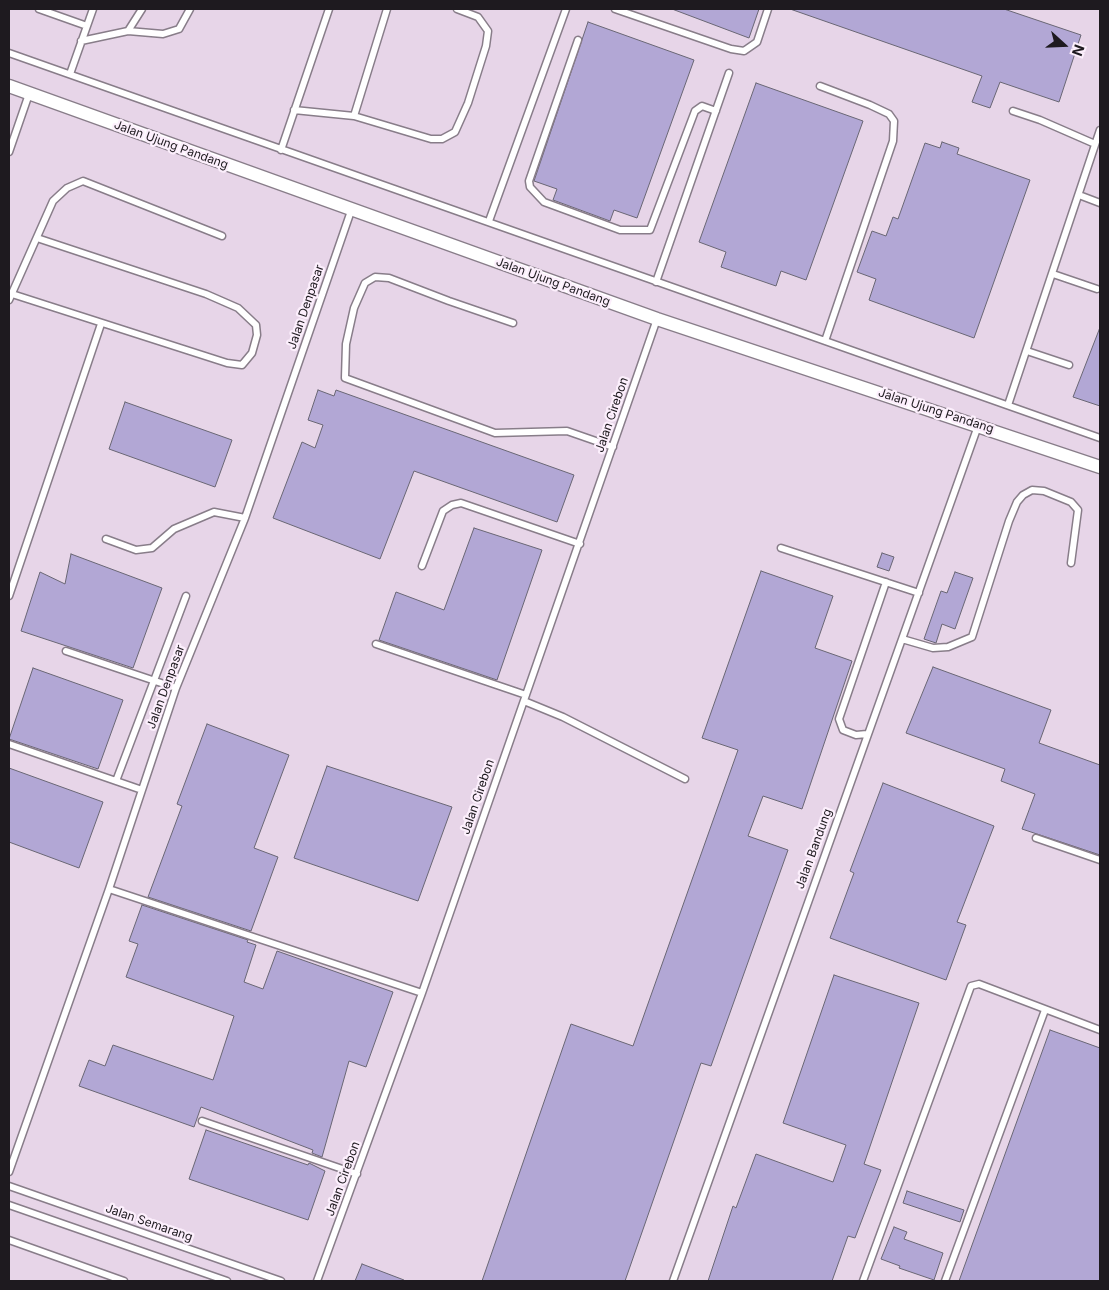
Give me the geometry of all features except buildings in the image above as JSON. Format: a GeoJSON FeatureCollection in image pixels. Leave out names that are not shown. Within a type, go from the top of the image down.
{"type":"FeatureCollection","features":[{"type":"Feature","properties":{"kind":"street","name":"Jalan Ujung Pandang"},"geometry":{"type":"LineString","coordinates":[[9,86],[351,211],[657,319],[1100,467]]}},
{"type":"Feature","properties":{"kind":"lane"},"geometry":{"type":"LineString","coordinates":[[39,9],[87,26]]}},
{"type":"Feature","properties":{"kind":"lane"},"geometry":{"type":"LineString","coordinates":[[70,74],[93,9]]}},
{"type":"Feature","properties":{"kind":"lane"},"geometry":{"type":"LineString","coordinates":[[128,30],[142,9]]}},
{"type":"Feature","properties":{"kind":"lane"},"geometry":{"type":"LineString","coordinates":[[82,41],[128,30],[163,34],[179,30],[190,9]]}},
{"type":"Feature","properties":{"kind":"lane"},"geometry":{"type":"LineString","coordinates":[[280,150],[330,9]]}},
{"type":"Feature","properties":{"kind":"lane"},"geometry":{"type":"LineString","coordinates":[[354,116],[387,9]]}},
{"type":"Feature","properties":{"kind":"lane"},"geometry":{"type":"LineString","coordinates":[[294,110],[354,116],[431,139],[442,139],[455,132],[466,110],[486,46],[488,31],[478,17],[457,9]]}},
{"type":"Feature","properties":{"kind":"lane"},"geometry":{"type":"LineString","coordinates":[[489,221],[566,9]]}},
{"type":"Feature","properties":{"kind":"lane"},"geometry":{"type":"LineString","coordinates":[[614,9],[731,49],[744,51],[758,42],[768,9]]}},
{"type":"Feature","properties":{"kind":"lane"},"geometry":{"type":"LineString","coordinates":[[578,40],[529,181],[530,187],[546,203],[620,230],[650,230],[696,109],[702,106],[716,111]]}},
{"type":"Feature","properties":{"kind":"lane"},"geometry":{"type":"LineString","coordinates":[[9,53],[1100,438]]}},
{"type":"Feature","properties":{"kind":"lane"},"geometry":{"type":"LineString","coordinates":[[656,282],[729,73]]}},
{"type":"Feature","properties":{"kind":"lane"},"geometry":{"type":"LineString","coordinates":[[820,86],[890,114],[894,121],[893,141],[825,341]]}},
{"type":"Feature","properties":{"kind":"lane"},"geometry":{"type":"LineString","coordinates":[[9,152],[29,94]]}},
{"type":"Feature","properties":{"kind":"lane"},"geometry":{"type":"LineString","coordinates":[[1013,112],[1040,120],[1095,144]]}},
{"type":"Feature","properties":{"kind":"lane"},"geometry":{"type":"LineString","coordinates":[[1008,406],[1100,130]]}},
{"type":"Feature","properties":{"kind":"lane"},"geometry":{"type":"LineString","coordinates":[[37,238],[206,294],[238,308],[256,325],[257,335],[252,353],[242,364],[227,363],[10,297],[54,200],[67,188],[83,181],[222,236]]}},
{"type":"Feature","properties":{"kind":"lane"},"geometry":{"type":"LineString","coordinates":[[1079,195],[1100,203]]}},
{"type":"Feature","properties":{"kind":"lane","name":"Jalan Denpasar"},"geometry":{"type":"LineString","coordinates":[[9,1172],[109,889],[176,688],[245,518],[351,211]]}},
{"type":"Feature","properties":{"kind":"lane"},"geometry":{"type":"LineString","coordinates":[[1053,274],[1097,290]]}},
{"type":"Feature","properties":{"kind":"lane"},"geometry":{"type":"LineString","coordinates":[[513,323],[389,278],[375,277],[365,283],[354,308],[346,344],[345,378],[495,433],[567,431],[613,448]]}},
{"type":"Feature","properties":{"kind":"lane","name":"Jalan Cirebon"},"geometry":{"type":"LineString","coordinates":[[317,1281],[422,993],[657,319]]}},
{"type":"Feature","properties":{"kind":"lane"},"geometry":{"type":"LineString","coordinates":[[9,596],[101,324]]}},
{"type":"Feature","properties":{"kind":"lane"},"geometry":{"type":"LineString","coordinates":[[1027,351],[1069,365]]}},
{"type":"Feature","properties":{"kind":"lane","name":"Jalan Bandung"},"geometry":{"type":"LineString","coordinates":[[673,1281],[978,425]]}},
{"type":"Feature","properties":{"kind":"lane"},"geometry":{"type":"LineString","coordinates":[[902,639],[933,648],[948,647],[972,637],[1009,521],[1017,502],[1023,494],[1032,490],[1044,490],[1071,502],[1078,510],[1071,563]]}},
{"type":"Feature","properties":{"kind":"lane"},"geometry":{"type":"LineString","coordinates":[[422,566],[443,510],[452,504],[461,503],[580,544]]}},
{"type":"Feature","properties":{"kind":"lane"},"geometry":{"type":"LineString","coordinates":[[106,539],[136,550],[152,548],[174,530],[214,512],[245,518]]}},
{"type":"Feature","properties":{"kind":"lane"},"geometry":{"type":"LineString","coordinates":[[781,548],[919,593]]}},
{"type":"Feature","properties":{"kind":"lane"},"geometry":{"type":"LineString","coordinates":[[867,734],[856,735],[843,730],[839,719],[886,582]]}},
{"type":"Feature","properties":{"kind":"lane"},"geometry":{"type":"LineString","coordinates":[[116,781],[186,596]]}},
{"type":"Feature","properties":{"kind":"lane"},"geometry":{"type":"LineString","coordinates":[[376,644],[525,698],[685,779]]}},
{"type":"Feature","properties":{"kind":"lane"},"geometry":{"type":"LineString","coordinates":[[66,651],[176,688]]}},
{"type":"Feature","properties":{"kind":"lane"},"geometry":{"type":"LineString","coordinates":[[9,744],[142,790]]}},
{"type":"Feature","properties":{"kind":"lane"},"geometry":{"type":"LineString","coordinates":[[1036,838],[1100,860]]}},
{"type":"Feature","properties":{"kind":"lane"},"geometry":{"type":"LineString","coordinates":[[109,889],[422,993]]}},
{"type":"Feature","properties":{"kind":"lane"},"geometry":{"type":"LineString","coordinates":[[863,1281],[971,986],[979,984],[1100,1030]]}},
{"type":"Feature","properties":{"kind":"lane"},"geometry":{"type":"LineString","coordinates":[[945,1281],[1045,1010]]}},
{"type":"Feature","properties":{"kind":"lane"},"geometry":{"type":"LineString","coordinates":[[202,1121],[357,1174]]}},
{"type":"Feature","properties":{"kind":"lane","name":"Jalan Semarang"},"geometry":{"type":"LineString","coordinates":[[9,1186],[282,1281]]}},
{"type":"Feature","properties":{"kind":"lane"},"geometry":{"type":"LineString","coordinates":[[9,1205],[227,1281]]}},
{"type":"Feature","properties":{"kind":"lane"},"geometry":{"type":"LineString","coordinates":[[9,1240],[124,1281]]}},
{"type":"Feature","properties":{"kind":"shaded area"},"geometry":{"type":"Polygon","coordinates":[[[9,9],[1100,9],[1100,1281],[9,1281],[9,9]]]}}]}
